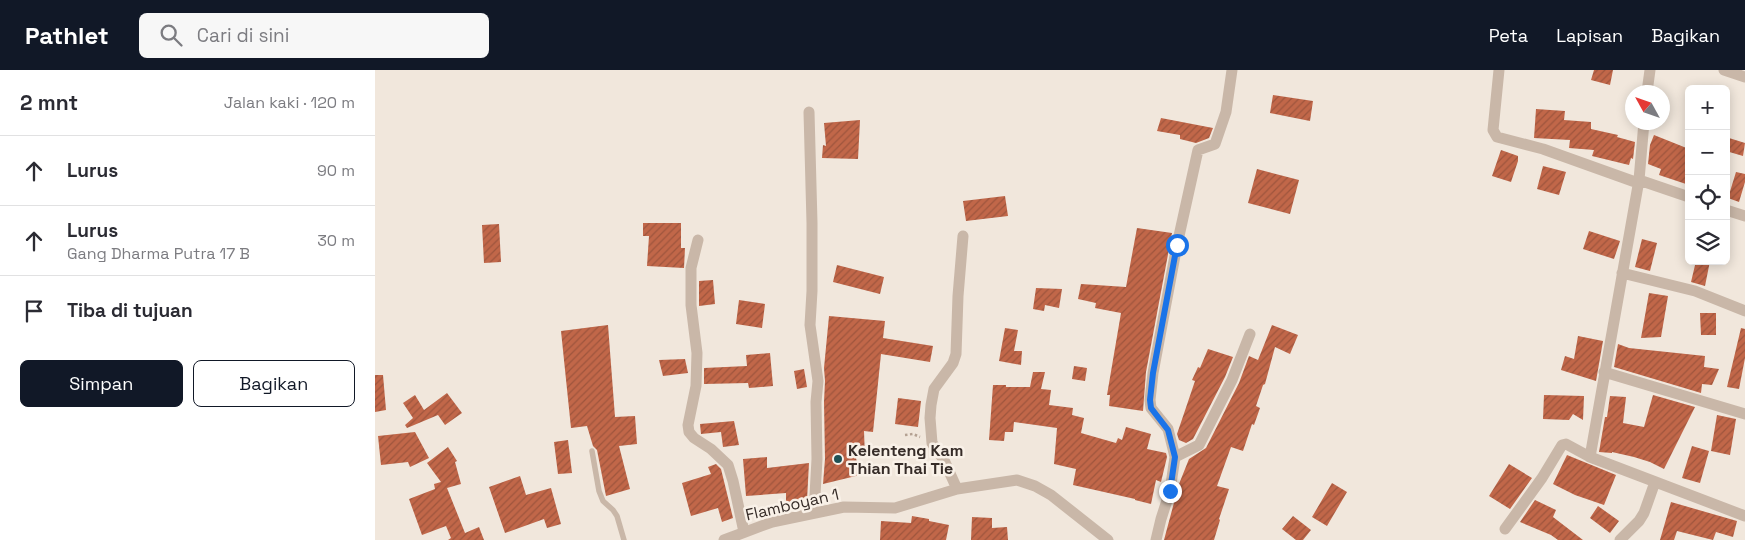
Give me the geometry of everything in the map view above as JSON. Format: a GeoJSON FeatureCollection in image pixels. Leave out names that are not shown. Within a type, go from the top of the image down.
{"type":"FeatureCollection","features":[{"type":"Feature","properties":{"kind":"street"},"geometry":{"type":"LineString","coordinates":[[1156,540],[1170,491],[1175,457],[1168,430],[1151,408],[1153,373],[1198,150],[1215,144],[1226,112],[1232,70]]}},
{"type":"Feature","properties":{"kind":"street"},"geometry":{"type":"LineString","coordinates":[[1499,70],[1493,130],[1497,137],[1543,149],[1685,196]]}},
{"type":"Feature","properties":{"kind":"street"},"geometry":{"type":"LineString","coordinates":[[1648,85],[1650,70]]}},
{"type":"Feature","properties":{"kind":"street"},"geometry":{"type":"LineString","coordinates":[[1724,70],[1745,77]]}},
{"type":"Feature","properties":{"kind":"street"},"geometry":{"type":"LineString","coordinates":[[809,112],[812,242],[810,325],[818,380],[814,513]]}},
{"type":"Feature","properties":{"kind":"street"},"geometry":{"type":"LineString","coordinates":[[1589,457],[1638,181],[1643,130]]}},
{"type":"Feature","properties":{"kind":"street"},"geometry":{"type":"LineString","coordinates":[[1730,211],[1745,216]]}},
{"type":"Feature","properties":{"kind":"street"},"geometry":{"type":"LineString","coordinates":[[957,489],[948,468],[933,443],[930,418],[935,389],[953,363],[956,354],[963,236]]}},
{"type":"Feature","properties":{"kind":"street"},"geometry":{"type":"LineString","coordinates":[[698,240],[691,268],[691,305],[697,353],[696,386],[688,426],[689,432],[694,438],[711,449],[728,465],[744,532]]}},
{"type":"Feature","properties":{"kind":"street"},"geometry":{"type":"LineString","coordinates":[[1622,273],[1695,291],[1745,311]]}},
{"type":"Feature","properties":{"kind":"street"},"geometry":{"type":"LineString","coordinates":[[1175,457],[1199,445],[1232,380],[1250,334]]}},
{"type":"Feature","properties":{"kind":"street"},"geometry":{"type":"LineString","coordinates":[[1605,372],[1745,414]]}},
{"type":"Feature","properties":{"kind":"street"},"geometry":{"type":"LineString","coordinates":[[1505,529],[1542,478],[1562,445],[1566,444],[1589,457],[1745,516]]}},
{"type":"Feature","properties":{"kind":"street","name":"Flamboyan 1"},"geometry":{"type":"LineString","coordinates":[[724,540],[772,522],[814,513],[844,507],[895,508],[957,489],[1017,480],[1035,486],[1051,495],[1108,540]]}},
{"type":"Feature","properties":{"kind":"street"},"geometry":{"type":"LineString","coordinates":[[1620,540],[1639,521],[1644,513],[1655,482]]}},
{"type":"Feature","properties":{"kind":"lane"},"geometry":{"type":"LineString","coordinates":[[592,451],[603,501],[613,510],[623,540]]}},
{"type":"Feature","properties":{"kind":"building"},"geometry":{"type":"Polygon","coordinates":[[[1594,70],[1613,70],[1610,85],[1591,80],[1594,70]]]}},
{"type":"Feature","properties":{"kind":"building"},"geometry":{"type":"Polygon","coordinates":[[[1273,95],[1313,101],[1310,121],[1270,113],[1273,95]]]}},
{"type":"Feature","properties":{"kind":"building"},"geometry":{"type":"Polygon","coordinates":[[[1536,109],[1565,111],[1564,120],[1591,122],[1591,129],[1618,135],[1617,137],[1635,142],[1633,159],[1631,158],[1629,165],[1592,156],[1594,150],[1569,148],[1570,140],[1534,138],[1536,109]]]}},
{"type":"Feature","properties":{"kind":"building"},"geometry":{"type":"Polygon","coordinates":[[[1161,118],[1213,128],[1209,138],[1196,143],[1180,139],[1180,135],[1157,131],[1161,118]]]}},
{"type":"Feature","properties":{"kind":"building"},"geometry":{"type":"Polygon","coordinates":[[[860,120],[858,159],[822,158],[823,145],[826,146],[824,123],[860,120]]]}},
{"type":"Feature","properties":{"kind":"building"},"geometry":{"type":"Polygon","coordinates":[[[1654,135],[1685,147],[1685,184],[1659,175],[1661,169],[1648,164],[1650,145],[1654,135]]]}},
{"type":"Feature","properties":{"kind":"building"},"geometry":{"type":"Polygon","coordinates":[[[1730,138],[1745,143],[1743,156],[1730,152],[1730,138]]]}},
{"type":"Feature","properties":{"kind":"building"},"geometry":{"type":"Polygon","coordinates":[[[1501,150],[1518,156],[1511,182],[1492,176],[1501,150]]]}},
{"type":"Feature","properties":{"kind":"building"},"geometry":{"type":"Polygon","coordinates":[[[1543,166],[1566,172],[1559,195],[1537,189],[1543,166]]]}},
{"type":"Feature","properties":{"kind":"building"},"geometry":{"type":"Polygon","coordinates":[[[1257,169],[1299,180],[1290,214],[1248,203],[1257,169]]]}},
{"type":"Feature","properties":{"kind":"building"},"geometry":{"type":"Polygon","coordinates":[[[1736,172],[1745,174],[1745,182],[1739,202],[1730,199],[1730,192],[1736,172]]]}},
{"type":"Feature","properties":{"kind":"building"},"geometry":{"type":"Polygon","coordinates":[[[1005,196],[1008,216],[966,221],[963,201],[1005,196]]]}},
{"type":"Feature","properties":{"kind":"building"},"geometry":{"type":"Polygon","coordinates":[[[643,223],[681,223],[681,248],[685,248],[684,268],[647,266],[649,236],[643,236],[643,223]]]}},
{"type":"Feature","properties":{"kind":"building"},"geometry":{"type":"Polygon","coordinates":[[[499,224],[501,262],[484,263],[482,225],[499,224]]]}},
{"type":"Feature","properties":{"kind":"building"},"geometry":{"type":"Polygon","coordinates":[[[1137,228],[1172,233],[1146,372],[1143,411],[1109,406],[1110,395],[1107,395],[1121,313],[1095,308],[1096,303],[1078,299],[1081,284],[1126,287],[1137,228]]]}},
{"type":"Feature","properties":{"kind":"building"},"geometry":{"type":"Polygon","coordinates":[[[1589,231],[1620,241],[1614,259],[1583,249],[1589,231]]]}},
{"type":"Feature","properties":{"kind":"building"},"geometry":{"type":"Polygon","coordinates":[[[1642,239],[1657,243],[1650,271],[1635,267],[1642,239]]]}},
{"type":"Feature","properties":{"kind":"building"},"geometry":{"type":"Polygon","coordinates":[[[837,265],[884,277],[880,294],[833,282],[837,265]]]}},
{"type":"Feature","properties":{"kind":"building"},"geometry":{"type":"Polygon","coordinates":[[[1695,265],[1709,265],[1705,286],[1691,282],[1695,265]]]}},
{"type":"Feature","properties":{"kind":"building"},"geometry":{"type":"Polygon","coordinates":[[[713,280],[715,304],[699,306],[699,281],[713,280]]]}},
{"type":"Feature","properties":{"kind":"building"},"geometry":{"type":"Polygon","coordinates":[[[1036,288],[1062,289],[1059,308],[1045,305],[1044,311],[1033,309],[1036,288]]]}},
{"type":"Feature","properties":{"kind":"building"},"geometry":{"type":"Polygon","coordinates":[[[1649,293],[1668,296],[1661,337],[1641,338],[1649,293]]]}},
{"type":"Feature","properties":{"kind":"building"},"geometry":{"type":"Polygon","coordinates":[[[739,300],[765,304],[762,328],[736,324],[739,300]]]}},
{"type":"Feature","properties":{"kind":"building"},"geometry":{"type":"Polygon","coordinates":[[[1700,313],[1716,313],[1716,335],[1701,335],[1700,313]]]}},
{"type":"Feature","properties":{"kind":"building"},"geometry":{"type":"Polygon","coordinates":[[[829,316],[885,321],[883,338],[933,346],[930,362],[881,354],[873,432],[864,431],[865,458],[856,458],[860,475],[823,484],[825,459],[824,368],[829,316]]]}},
{"type":"Feature","properties":{"kind":"building"},"geometry":{"type":"Polygon","coordinates":[[[608,325],[615,417],[635,416],[637,444],[619,446],[630,489],[606,496],[597,450],[593,446],[587,426],[571,428],[561,331],[608,325]]]}},
{"type":"Feature","properties":{"kind":"building"},"geometry":{"type":"Polygon","coordinates":[[[1272,325],[1298,335],[1290,354],[1275,347],[1265,384],[1256,406],[1260,408],[1254,425],[1252,424],[1243,451],[1231,447],[1217,486],[1229,489],[1214,540],[1164,540],[1179,484],[1189,459],[1206,448],[1239,383],[1249,356],[1258,360],[1272,325]]]}},
{"type":"Feature","properties":{"kind":"building"},"geometry":{"type":"Polygon","coordinates":[[[1005,328],[1018,330],[1014,351],[1022,351],[1021,365],[999,361],[1005,328]]]}},
{"type":"Feature","properties":{"kind":"building"},"geometry":{"type":"Polygon","coordinates":[[[1741,328],[1745,329],[1745,358],[1739,389],[1727,387],[1741,328]]]}},
{"type":"Feature","properties":{"kind":"building"},"geometry":{"type":"Polygon","coordinates":[[[1578,336],[1603,341],[1596,381],[1561,370],[1565,356],[1574,359],[1578,336]]]}},
{"type":"Feature","properties":{"kind":"building"},"geometry":{"type":"Polygon","coordinates":[[[1618,344],[1629,348],[1705,356],[1704,367],[1719,369],[1712,385],[1702,384],[1701,393],[1614,367],[1618,344]]]}},
{"type":"Feature","properties":{"kind":"building"},"geometry":{"type":"Polygon","coordinates":[[[1208,349],[1233,357],[1225,377],[1193,439],[1186,443],[1179,440],[1177,434],[1195,381],[1192,380],[1198,367],[1200,368],[1208,349]]]}},
{"type":"Feature","properties":{"kind":"building"},"geometry":{"type":"Polygon","coordinates":[[[770,353],[773,386],[749,388],[748,383],[704,384],[704,368],[747,366],[746,355],[770,353]]]}},
{"type":"Feature","properties":{"kind":"building"},"geometry":{"type":"Polygon","coordinates":[[[685,359],[688,373],[663,376],[659,360],[685,359]]]}},
{"type":"Feature","properties":{"kind":"building"},"geometry":{"type":"Polygon","coordinates":[[[1074,366],[1087,368],[1085,381],[1072,379],[1074,366]]]}},
{"type":"Feature","properties":{"kind":"building"},"geometry":{"type":"Polygon","coordinates":[[[804,369],[807,387],[797,389],[794,371],[804,369]]]}},
{"type":"Feature","properties":{"kind":"building"},"geometry":{"type":"Polygon","coordinates":[[[1033,372],[1045,372],[1041,389],[1051,390],[1049,405],[1073,408],[1072,415],[1084,418],[1081,433],[1116,443],[1118,438],[1122,440],[1126,427],[1151,434],[1147,449],[1166,453],[1167,457],[1161,482],[1156,480],[1151,504],[1073,485],[1076,469],[1054,464],[1057,428],[1014,422],[1013,432],[1005,432],[1004,441],[989,440],[993,385],[1030,387],[1033,372]]]}},
{"type":"Feature","properties":{"kind":"building"},"geometry":{"type":"Polygon","coordinates":[[[375,375],[383,375],[386,410],[375,412],[375,375]]]}},
{"type":"Feature","properties":{"kind":"building"},"geometry":{"type":"Polygon","coordinates":[[[447,393],[462,413],[445,425],[438,415],[407,428],[405,425],[413,418],[403,403],[415,395],[424,410],[447,393]]]}},
{"type":"Feature","properties":{"kind":"building"},"geometry":{"type":"Polygon","coordinates":[[[1544,395],[1584,396],[1583,420],[1573,414],[1569,420],[1543,419],[1544,395]]]}},
{"type":"Feature","properties":{"kind":"building"},"geometry":{"type":"Polygon","coordinates":[[[1653,395],[1695,407],[1664,469],[1634,457],[1612,452],[1599,452],[1610,396],[1626,397],[1623,423],[1644,427],[1653,395]]]}},
{"type":"Feature","properties":{"kind":"building"},"geometry":{"type":"Polygon","coordinates":[[[898,398],[921,401],[918,427],[895,424],[898,398]]]}},
{"type":"Feature","properties":{"kind":"building"},"geometry":{"type":"Polygon","coordinates":[[[1717,415],[1736,419],[1730,455],[1711,451],[1717,415]]]}},
{"type":"Feature","properties":{"kind":"building"},"geometry":{"type":"Polygon","coordinates":[[[734,421],[739,445],[723,447],[721,432],[701,434],[700,424],[734,421]]]}},
{"type":"Feature","properties":{"kind":"building"},"geometry":{"type":"Polygon","coordinates":[[[415,432],[429,458],[410,467],[408,462],[381,465],[378,436],[415,432]]]}},
{"type":"Feature","properties":{"kind":"building"},"geometry":{"type":"Polygon","coordinates":[[[568,440],[572,473],[558,474],[554,442],[568,440]]]}},
{"type":"Feature","properties":{"kind":"building"},"geometry":{"type":"Polygon","coordinates":[[[1692,446],[1709,451],[1700,483],[1682,478],[1692,446]]]}},
{"type":"Feature","properties":{"kind":"building"},"geometry":{"type":"Polygon","coordinates":[[[448,447],[457,461],[455,462],[461,484],[447,488],[465,533],[479,527],[484,540],[448,540],[451,538],[446,526],[422,535],[409,499],[435,489],[434,484],[441,482],[427,463],[448,447]]]}},
{"type":"Feature","properties":{"kind":"building"},"geometry":{"type":"Polygon","coordinates":[[[1567,455],[1616,475],[1604,505],[1575,495],[1553,484],[1567,455]]]}},
{"type":"Feature","properties":{"kind":"building"},"geometry":{"type":"Polygon","coordinates":[[[767,457],[767,468],[809,463],[807,500],[786,502],[786,493],[746,496],[743,459],[767,457]]]}},
{"type":"Feature","properties":{"kind":"building"},"geometry":{"type":"Polygon","coordinates":[[[716,464],[721,469],[733,518],[722,522],[718,508],[691,516],[682,483],[711,474],[708,467],[716,464]]]}},
{"type":"Feature","properties":{"kind":"building"},"geometry":{"type":"Polygon","coordinates":[[[1509,464],[1532,478],[1510,509],[1489,496],[1509,464]]]}},
{"type":"Feature","properties":{"kind":"building"},"geometry":{"type":"Polygon","coordinates":[[[520,476],[526,495],[551,488],[561,524],[547,528],[544,519],[505,533],[489,487],[520,476]]]}},
{"type":"Feature","properties":{"kind":"building"},"geometry":{"type":"Polygon","coordinates":[[[1332,483],[1347,492],[1327,526],[1312,517],[1332,483]]]}},
{"type":"Feature","properties":{"kind":"building"},"geometry":{"type":"Polygon","coordinates":[[[1535,500],[1556,510],[1553,517],[1583,540],[1558,540],[1551,535],[1520,522],[1535,500]]]}},
{"type":"Feature","properties":{"kind":"building"},"geometry":{"type":"Polygon","coordinates":[[[1671,502],[1737,521],[1733,537],[1716,532],[1713,540],[1677,531],[1674,540],[1660,540],[1671,502]]]}},
{"type":"Feature","properties":{"kind":"building"},"geometry":{"type":"Polygon","coordinates":[[[1598,506],[1619,521],[1610,533],[1590,518],[1598,506]]]}},
{"type":"Feature","properties":{"kind":"building"},"geometry":{"type":"Polygon","coordinates":[[[912,516],[949,525],[946,540],[880,540],[881,521],[911,523],[912,516]]]}},
{"type":"Feature","properties":{"kind":"building"},"geometry":{"type":"Polygon","coordinates":[[[1293,516],[1311,530],[1303,540],[1296,540],[1282,529],[1293,516]]]}},
{"type":"Feature","properties":{"kind":"building"},"geometry":{"type":"Polygon","coordinates":[[[972,517],[992,518],[992,528],[1007,527],[1008,540],[971,540],[972,517]]]}},
{"type":"Feature","properties":{"kind":"place","name":"Kelenteng Kam Thian Thai Tie"},"geometry":{"type":"Point","coordinates":[838,459]}},
{"type":"Feature","properties":{"kind":"route"},"geometry":{"type":"LineString","coordinates":[[1170,491],[1175,457],[1168,430],[1155,415],[1151,408],[1150,400],[1153,373],[1177,245]]}}]}
